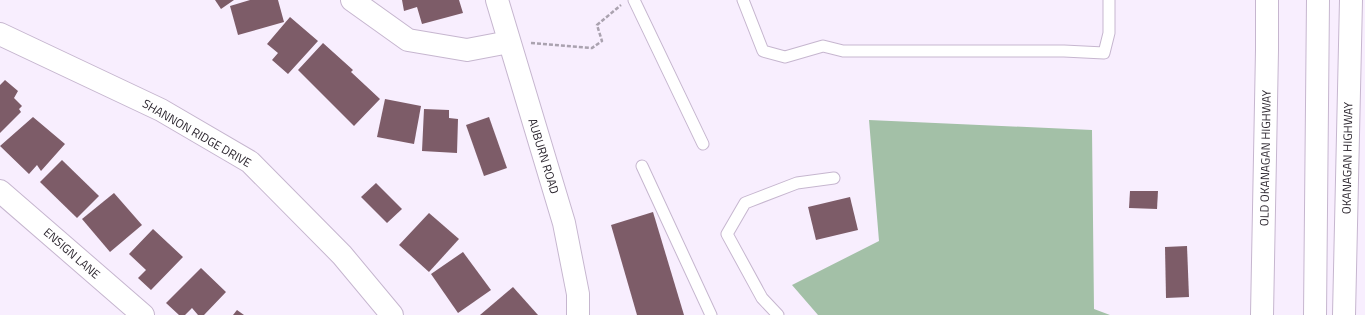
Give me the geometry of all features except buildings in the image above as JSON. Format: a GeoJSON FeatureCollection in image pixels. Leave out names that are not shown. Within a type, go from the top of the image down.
{"type":"FeatureCollection","features":[{"type":"Feature","properties":{"kind":"main road"},"geometry":{"type":"LineString","coordinates":[[352,0],[408,40],[467,50],[509,42]]}},
{"type":"Feature","properties":{"kind":"main road","name":"AUBURN ROAD"},"geometry":{"type":"LineString","coordinates":[[496,0],[564,223],[578,294],[578,315]]}},
{"type":"Feature","properties":{"kind":"main road","name":"OLD OKANAGAN HIGHWAY"},"geometry":{"type":"LineString","coordinates":[[1262,315],[1267,0]]}},
{"type":"Feature","properties":{"kind":"main road"},"geometry":{"type":"LineString","coordinates":[[1315,315],[1318,0]]}},
{"type":"Feature","properties":{"kind":"main road","name":"OKANAGAN HIGHWAY"},"geometry":{"type":"LineString","coordinates":[[1344,315],[1351,0]]}},
{"type":"Feature","properties":{"kind":"main road","name":"SHANNON RIDGE DRIVE"},"geometry":{"type":"LineString","coordinates":[[0,34],[161,110],[250,162],[342,256],[392,315]]}},
{"type":"Feature","properties":{"kind":"main road","name":"ENSIGN LANE"},"geometry":{"type":"LineString","coordinates":[[0,190],[143,315]]}},
{"type":"Feature","properties":{"kind":"lane"},"geometry":{"type":"LineString","coordinates":[[634,0],[703,144]]}},
{"type":"Feature","properties":{"kind":"lane"},"geometry":{"type":"LineString","coordinates":[[743,0],[763,51],[784,57],[823,46],[843,51],[1104,52],[1109,33],[1109,0]]}},
{"type":"Feature","properties":{"kind":"lane"},"geometry":{"type":"LineString","coordinates":[[642,166],[711,315]]}},
{"type":"Feature","properties":{"kind":"lane"},"geometry":{"type":"LineString","coordinates":[[778,315],[762,298],[727,234],[745,203],[797,183],[834,178]]}},
{"type":"Feature","properties":{"kind":"path"},"geometry":{"type":"LineString","coordinates":[[509,42],[592,48],[602,41],[597,25],[627,0]]}},
{"type":"Feature","properties":{"kind":"green space"},"geometry":{"type":"Polygon","coordinates":[[[869,120],[1092,130],[1094,309],[1110,315],[818,315],[792,285],[879,241],[869,120]]]}}]}
